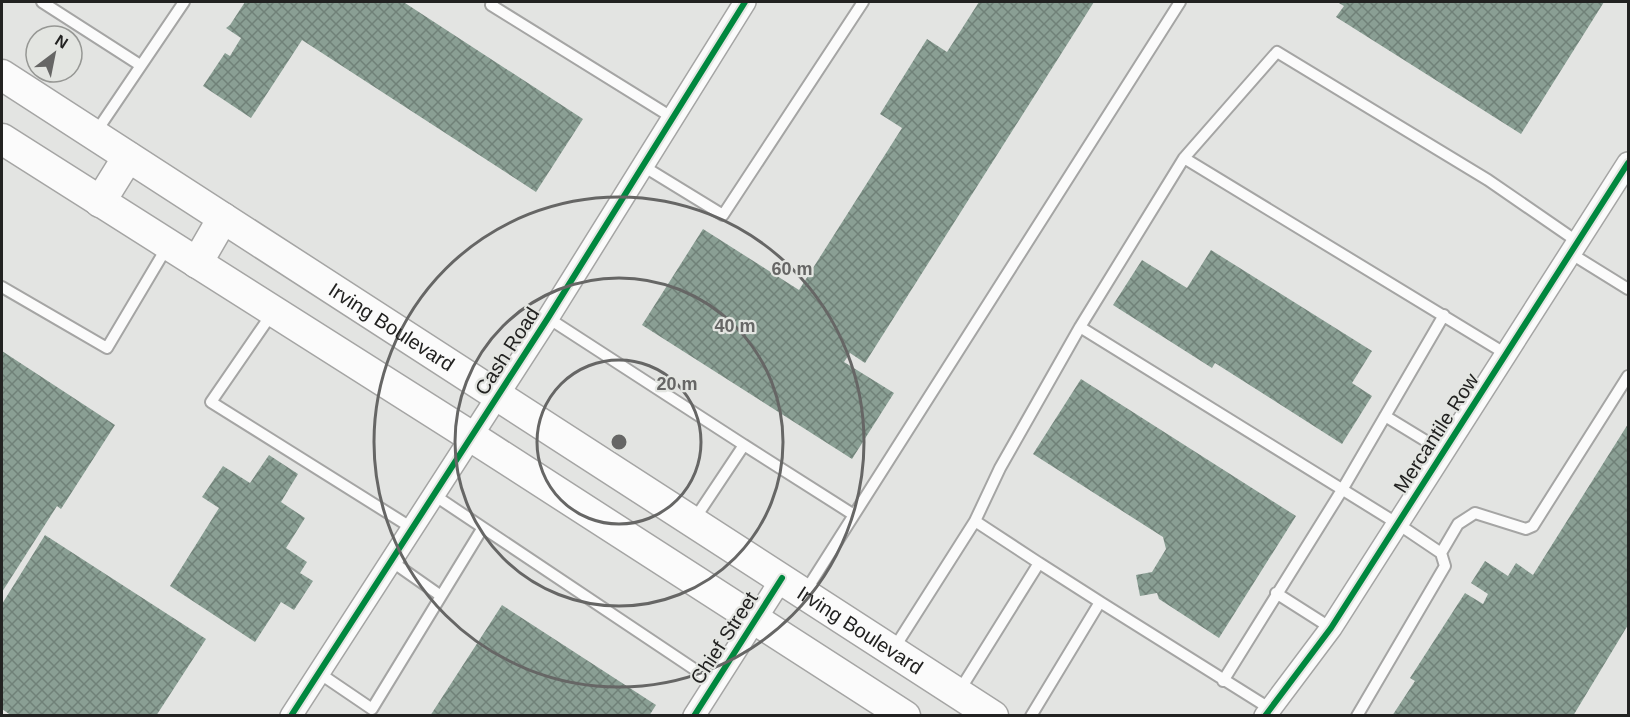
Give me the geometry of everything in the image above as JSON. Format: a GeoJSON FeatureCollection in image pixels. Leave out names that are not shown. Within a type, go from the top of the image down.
{"type":"FeatureCollection","features":[{"type":"Feature","properties":{"kind":"main road","name":"Irving Boulevard"},"geometry":{"type":"LineString","coordinates":[[2,75],[694,520],[993,716]]}},
{"type":"Feature","properties":{"kind":"main road"},"geometry":{"type":"LineString","coordinates":[[2,139],[472,437],[905,716]]}},
{"type":"Feature","properties":{"kind":"main road"},"geometry":{"type":"LineString","coordinates":[[100,202],[128,157]]}},
{"type":"Feature","properties":{"kind":"main road"},"geometry":{"type":"LineString","coordinates":[[197,263],[223,218]]}},
{"type":"Feature","properties":{"kind":"street","name":"Cash Road"},"geometry":{"type":"LineString","coordinates":[[291,716],[548,318],[745,2]]}},
{"type":"Feature","properties":{"kind":"street","name":"Mercantile Row"},"geometry":{"type":"LineString","coordinates":[[1267,712],[1331,628],[1629,163]]}},
{"type":"Feature","properties":{"kind":"street","name":"Chief Street"},"geometry":{"type":"LineString","coordinates":[[696,714],[755,620],[793,585]]}},
{"type":"Feature","properties":{"kind":"lane"},"geometry":{"type":"LineString","coordinates":[[42,2],[140,66]]}},
{"type":"Feature","properties":{"kind":"lane"},"geometry":{"type":"LineString","coordinates":[[94,135],[184,2]]}},
{"type":"Feature","properties":{"kind":"lane"},"geometry":{"type":"LineString","coordinates":[[493,2],[491,5],[673,118]]}},
{"type":"Feature","properties":{"kind":"lane"},"geometry":{"type":"LineString","coordinates":[[643,166],[723,215],[863,2]]}},
{"type":"Feature","properties":{"kind":"lane"},"geometry":{"type":"LineString","coordinates":[[793,585],[854,515],[1180,2]]}},
{"type":"Feature","properties":{"kind":"lane"},"geometry":{"type":"LineString","coordinates":[[893,650],[975,521],[1000,468],[1080,327],[1184,158],[1277,52],[1488,180],[1629,289]]}},
{"type":"Feature","properties":{"kind":"lane"},"geometry":{"type":"LineString","coordinates":[[1184,158],[1506,354]]}},
{"type":"Feature","properties":{"kind":"lane"},"geometry":{"type":"LineString","coordinates":[[2,287],[107,348],[168,245]]}},
{"type":"Feature","properties":{"kind":"lane"},"geometry":{"type":"LineString","coordinates":[[273,311],[211,402],[412,528]]}},
{"type":"Feature","properties":{"kind":"lane"},"geometry":{"type":"LineString","coordinates":[[1223,681],[1342,490],[1444,315]]}},
{"type":"Feature","properties":{"kind":"lane"},"geometry":{"type":"LineString","coordinates":[[548,318],[854,515]]}},
{"type":"Feature","properties":{"kind":"lane"},"geometry":{"type":"LineString","coordinates":[[1080,327],[1441,553],[1445,566],[1357,716]]}},
{"type":"Feature","properties":{"kind":"lane"},"geometry":{"type":"LineString","coordinates":[[1441,553],[1458,524],[1475,513],[1526,529],[1533,526],[1629,376]]}},
{"type":"Feature","properties":{"kind":"lane"},"geometry":{"type":"LineString","coordinates":[[1385,416],[1444,452]]}},
{"type":"Feature","properties":{"kind":"lane"},"geometry":{"type":"LineString","coordinates":[[694,520],[744,445]]}},
{"type":"Feature","properties":{"kind":"lane"},"geometry":{"type":"LineString","coordinates":[[434,495],[715,683]]}},
{"type":"Feature","properties":{"kind":"lane"},"geometry":{"type":"LineString","coordinates":[[975,521],[1223,681],[1267,712]]}},
{"type":"Feature","properties":{"kind":"lane"},"geometry":{"type":"LineString","coordinates":[[318,673],[372,709],[482,529]]}},
{"type":"Feature","properties":{"kind":"lane"},"geometry":{"type":"LineString","coordinates":[[391,561],[441,596]]}},
{"type":"Feature","properties":{"kind":"lane"},"geometry":{"type":"LineString","coordinates":[[958,693],[1040,563]]}},
{"type":"Feature","properties":{"kind":"lane"},"geometry":{"type":"LineString","coordinates":[[1276,593],[1331,628]]}},
{"type":"Feature","properties":{"kind":"lane"},"geometry":{"type":"LineString","coordinates":[[1031,716],[1100,602]]}},
{"type":"Feature","properties":{"kind":"building"},"geometry":{"type":"Polygon","coordinates":[[[245,2],[406,2],[583,119],[536,192],[302,40],[251,118],[203,86],[225,53],[230,56],[241,38],[226,28],[245,2]]]}},
{"type":"Feature","properties":{"kind":"building"},"geometry":{"type":"Polygon","coordinates":[[[979,2],[1094,2],[865,363],[850,353],[844,362],[894,393],[852,459],[642,325],[703,229],[799,290],[902,128],[880,114],[927,39],[947,52],[979,2]]]}},
{"type":"Feature","properties":{"kind":"building"},"geometry":{"type":"Polygon","coordinates":[[[1337,2],[1604,2],[1521,134],[1336,17],[1344,6],[1337,2]]]}},
{"type":"Feature","properties":{"kind":"building"},"geometry":{"type":"Polygon","coordinates":[[[1211,250],[1372,351],[1352,383],[1372,396],[1342,444],[1215,363],[1212,368],[1113,305],[1142,260],[1187,288],[1211,250]]]}},
{"type":"Feature","properties":{"kind":"building"},"geometry":{"type":"Polygon","coordinates":[[[2,351],[115,425],[61,509],[57,506],[2,592],[2,351]]]}},
{"type":"Feature","properties":{"kind":"building"},"geometry":{"type":"Polygon","coordinates":[[[1081,379],[1296,516],[1219,638],[1159,599],[1157,593],[1140,596],[1136,575],[1152,572],[1166,549],[1163,537],[1033,454],[1081,379]]]}},
{"type":"Feature","properties":{"kind":"building"},"geometry":{"type":"Polygon","coordinates":[[[1628,424],[1628,625],[1573,716],[1392,716],[1415,681],[1410,678],[1465,593],[1483,604],[1488,594],[1471,583],[1485,561],[1508,576],[1516,563],[1533,575],[1628,424]]]}},
{"type":"Feature","properties":{"kind":"building"},"geometry":{"type":"Polygon","coordinates":[[[269,455],[298,474],[281,502],[305,518],[286,548],[307,562],[300,573],[313,581],[294,610],[281,602],[255,642],[170,586],[219,508],[202,497],[223,466],[250,483],[269,455]]]}},
{"type":"Feature","properties":{"kind":"building"},"geometry":{"type":"Polygon","coordinates":[[[45,535],[206,639],[156,716],[12,716],[2,709],[2,604],[45,535]]]}},
{"type":"Feature","properties":{"kind":"building"},"geometry":{"type":"Polygon","coordinates":[[[502,605],[656,705],[649,716],[430,716],[502,605]]]}},
{"type":"Feature","properties":{"kind":"cycle path"},"geometry":{"type":"LineString","coordinates":[[291,716],[548,318],[745,2]]}},
{"type":"Feature","properties":{"kind":"cycle path"},"geometry":{"type":"LineString","coordinates":[[1265,716],[1331,628],[1628,163]]}},
{"type":"Feature","properties":{"kind":"cycle path"},"geometry":{"type":"LineString","coordinates":[[694,716],[782,578]]}}]}
